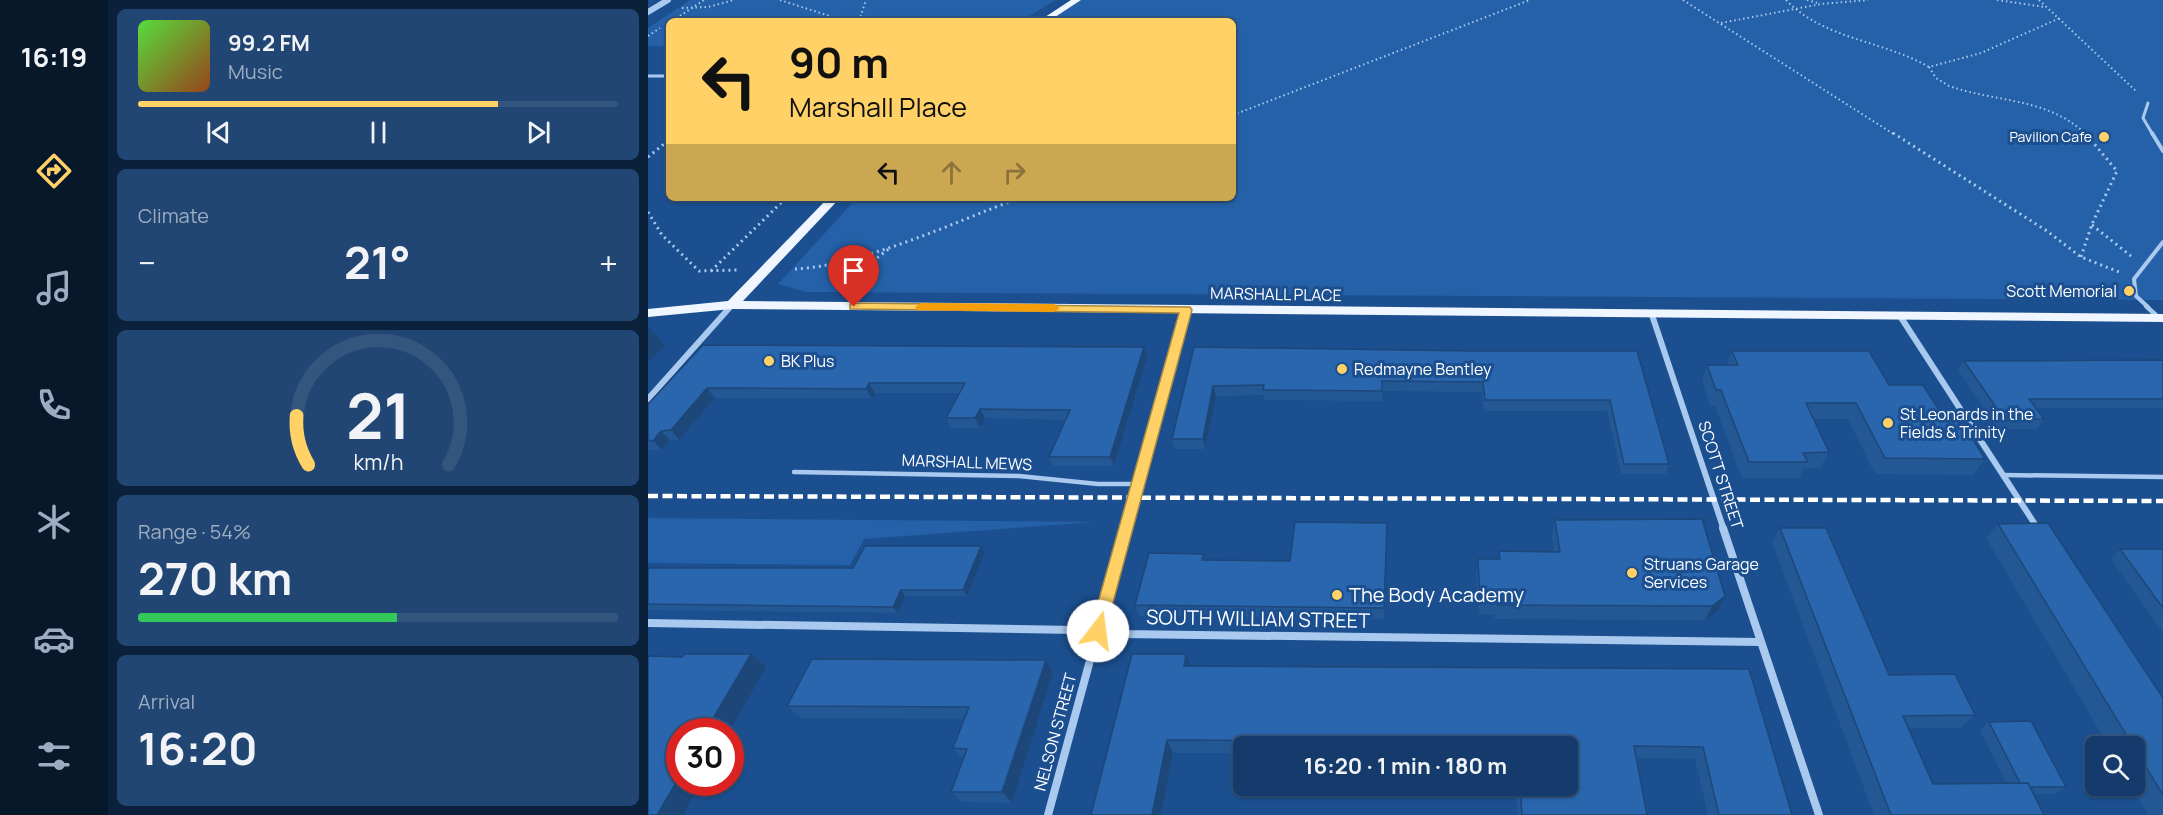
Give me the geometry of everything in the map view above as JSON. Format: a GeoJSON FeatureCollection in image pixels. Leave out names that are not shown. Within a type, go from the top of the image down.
{"type":"FeatureCollection","features":[{"type":"Feature","properties":{"kind":"main road"},"geometry":{"type":"LineString","coordinates":[[1048,18],[1077,0]]}},
{"type":"Feature","properties":{"kind":"main road"},"geometry":{"type":"LineString","coordinates":[[732,305],[831,201]]}},
{"type":"Feature","properties":{"kind":"main road","name":"MARSHALL PLACE"},"geometry":{"type":"LineString","coordinates":[[648,313],[732,305],[2162,320]]}},
{"type":"Feature","properties":{"kind":"street"},"geometry":{"type":"LineString","coordinates":[[648,12],[668,0]]}},
{"type":"Feature","properties":{"kind":"street"},"geometry":{"type":"LineString","coordinates":[[648,399],[732,305]]}},
{"type":"Feature","properties":{"kind":"street","name":"NELSON STREET"},"geometry":{"type":"LineString","coordinates":[[1048,815],[1186,310]]}},
{"type":"Feature","properties":{"kind":"street","name":"SCOTT STREET"},"geometry":{"type":"LineString","coordinates":[[1652,315],[1819,815]]}},
{"type":"Feature","properties":{"kind":"street"},"geometry":{"type":"LineString","coordinates":[[1900,316],[2041,533]]}},
{"type":"Feature","properties":{"kind":"street","name":"SOUTH WILLIAM STREET"},"geometry":{"type":"LineString","coordinates":[[648,623],[1098,631],[1122,634],[1760,642]]}},
{"type":"Feature","properties":{"kind":"lane"},"geometry":{"type":"LineString","coordinates":[[648,76],[666,76]]}},
{"type":"Feature","properties":{"kind":"lane"},"geometry":{"type":"LineString","coordinates":[[2148,103],[2143,118],[2163,151]]}},
{"type":"Feature","properties":{"kind":"lane"},"geometry":{"type":"LineString","coordinates":[[2162,320],[2150,312],[2136,296],[2134,279],[2163,242]]}},
{"type":"Feature","properties":{"kind":"lane","name":"MARSHALL MEWS"},"geometry":{"type":"LineString","coordinates":[[794,472],[1019,476],[1098,484],[1138,484]]}},
{"type":"Feature","properties":{"kind":"lane"},"geometry":{"type":"LineString","coordinates":[[2003,475],[2163,477]]}},
{"type":"Feature","properties":{"kind":"path"},"geometry":{"type":"LineString","coordinates":[[676,18],[704,0]]}},
{"type":"Feature","properties":{"kind":"path"},"geometry":{"type":"LineString","coordinates":[[654,8],[691,8],[734,0]]}},
{"type":"Feature","properties":{"kind":"path"},"geometry":{"type":"LineString","coordinates":[[780,0],[836,18]]}},
{"type":"Feature","properties":{"kind":"path"},"geometry":{"type":"LineString","coordinates":[[860,18],[866,0]]}},
{"type":"Feature","properties":{"kind":"path"},"geometry":{"type":"LineString","coordinates":[[1236,114],[1530,0]]}},
{"type":"Feature","properties":{"kind":"path"},"geometry":{"type":"LineString","coordinates":[[1683,0],[2047,231],[2081,257],[2134,279]]}},
{"type":"Feature","properties":{"kind":"path"},"geometry":{"type":"LineString","coordinates":[[1786,0],[1793,9],[1822,26],[1899,50],[1929,67],[1932,76],[1943,84],[1965,91],[2011,99],[2061,114],[2109,157],[2117,171],[2092,225],[2081,257]]}},
{"type":"Feature","properties":{"kind":"path"},"geometry":{"type":"LineString","coordinates":[[1807,0],[1821,4]]}},
{"type":"Feature","properties":{"kind":"path"},"geometry":{"type":"LineString","coordinates":[[1719,24],[1821,4],[1868,0]]}},
{"type":"Feature","properties":{"kind":"path"},"geometry":{"type":"LineString","coordinates":[[1996,0],[2046,7]]}},
{"type":"Feature","properties":{"kind":"path"},"geometry":{"type":"LineString","coordinates":[[2039,0],[2148,103]]}},
{"type":"Feature","properties":{"kind":"path"},"geometry":{"type":"LineString","coordinates":[[1929,67],[1981,53],[2060,18]]}},
{"type":"Feature","properties":{"kind":"path"},"geometry":{"type":"LineString","coordinates":[[648,157],[666,142]]}},
{"type":"Feature","properties":{"kind":"path"},"geometry":{"type":"LineString","coordinates":[[711,271],[783,201]]}},
{"type":"Feature","properties":{"kind":"path"},"geometry":{"type":"LineString","coordinates":[[648,212],[663,235],[699,271],[819,268],[893,245],[1011,201]]}},
{"type":"Feature","properties":{"kind":"path"},"geometry":{"type":"LineString","coordinates":[[2092,225],[2144,268]]}},
{"type":"Feature","properties":{"kind":"path"},"geometry":{"type":"LineString","coordinates":[[816,306],[893,245]]}},
{"type":"Feature","properties":{"kind":"shaded area"},"geometry":{"type":"Polygon","coordinates":[[[690,0],[1056,0],[1026,18],[666,18],[666,46],[648,46],[648,28],[690,0]]]}},
{"type":"Feature","properties":{"kind":"shaded area"},"geometry":{"type":"Polygon","coordinates":[[[1079,0],[2163,0],[2163,300],[806,292],[778,284],[854,201],[1236,201],[1236,18],[1049,18],[1079,0]]]}},
{"type":"Feature","properties":{"kind":"shaded area"},"geometry":{"type":"Polygon","coordinates":[[[648,518],[1095,522],[864,539],[850,565],[648,563],[648,518]]]}},
{"type":"Feature","properties":{"kind":"building"},"geometry":{"type":"Polygon","coordinates":[[[703,345],[1144,347],[1110,457],[1049,457],[1070,410],[980,409],[975,418],[946,418],[965,383],[869,383],[866,389],[707,388],[671,430],[661,431],[653,441],[648,440],[648,404],[703,345]]]}},
{"type":"Feature","properties":{"kind":"building"},"geometry":{"type":"Polygon","coordinates":[[[1194,347],[1637,351],[1669,464],[1624,464],[1610,400],[1485,400],[1483,382],[1382,381],[1382,391],[1263,390],[1264,385],[1213,386],[1203,439],[1172,439],[1194,347]]]}},
{"type":"Feature","properties":{"kind":"building"},"geometry":{"type":"Polygon","coordinates":[[[1732,351],[1869,351],[1889,385],[1923,385],[1939,410],[1955,410],[1985,459],[1885,458],[1856,403],[1806,403],[1829,452],[1803,453],[1808,462],[1749,462],[1721,390],[1716,390],[1707,365],[1738,365],[1732,351]]]}},
{"type":"Feature","properties":{"kind":"building"},"geometry":{"type":"Polygon","coordinates":[[[2163,360],[2163,399],[2029,399],[2044,419],[2005,420],[1964,361],[2163,360]]]}},
{"type":"Feature","properties":{"kind":"building"},"geometry":{"type":"Polygon","coordinates":[[[1702,519],[1725,596],[1712,606],[1497,605],[1496,600],[1480,600],[1478,559],[1500,559],[1499,551],[1560,552],[1555,520],[1702,519]]]}},
{"type":"Feature","properties":{"kind":"building"},"geometry":{"type":"Polygon","coordinates":[[[1295,522],[1387,523],[1384,608],[1135,605],[1149,553],[1204,554],[1202,560],[1290,561],[1295,522]]]}},
{"type":"Feature","properties":{"kind":"building"},"geometry":{"type":"Polygon","coordinates":[[[2048,523],[2163,698],[2163,795],[2145,765],[2145,736],[2127,736],[1998,524],[2048,523]]]}},
{"type":"Feature","properties":{"kind":"building"},"geometry":{"type":"Polygon","coordinates":[[[1780,528],[1826,528],[1889,675],[1955,674],[1975,715],[1903,716],[1933,784],[2028,783],[2044,815],[1891,815],[1780,528]]]}},
{"type":"Feature","properties":{"kind":"building"},"geometry":{"type":"Polygon","coordinates":[[[865,546],[981,546],[963,590],[901,590],[893,607],[648,604],[648,568],[853,568],[865,546]]]}},
{"type":"Feature","properties":{"kind":"building"},"geometry":{"type":"Polygon","coordinates":[[[2120,549],[2163,549],[2163,608],[2120,549]]]}},
{"type":"Feature","properties":{"kind":"building"},"geometry":{"type":"Polygon","coordinates":[[[685,654],[751,654],[713,718],[666,718],[666,796],[668,796],[657,815],[648,815],[648,656],[682,657],[685,654]]]}},
{"type":"Feature","properties":{"kind":"building"},"geometry":{"type":"Polygon","coordinates":[[[1132,654],[1186,654],[1184,666],[1749,669],[1792,815],[1719,815],[1703,747],[1634,746],[1647,815],[1522,815],[1521,796],[1578,796],[1578,736],[1233,736],[1233,740],[1167,740],[1152,815],[1091,815],[1132,654]]]}},
{"type":"Feature","properties":{"kind":"building"},"geometry":{"type":"Polygon","coordinates":[[[812,659],[1046,660],[1002,792],[951,792],[967,749],[953,748],[969,707],[787,706],[812,659]]]}},
{"type":"Feature","properties":{"kind":"building"},"geometry":{"type":"Polygon","coordinates":[[[2031,721],[2066,787],[2030,787],[2028,783],[2020,783],[1989,722],[2031,721]]]}},
{"type":"Feature","properties":{"kind":"railway"},"geometry":{"type":"LineString","coordinates":[[648,496],[2163,501]]}},
{"type":"Feature","properties":{"kind":"slow traffic"},"geometry":{"type":"LineString","coordinates":[[921,307],[1054,308]]}},
{"type":"Feature","properties":{"kind":"place","name":"Pavilion Cafe"},"geometry":{"type":"Point","coordinates":[2104,137]}},
{"type":"Feature","properties":{"kind":"place","name":"Scott Memorial"},"geometry":{"type":"Point","coordinates":[2129,291]}},
{"type":"Feature","properties":{"kind":"place","name":"BK Plus"},"geometry":{"type":"Point","coordinates":[769,361]}},
{"type":"Feature","properties":{"kind":"place","name":"Redmayne Bentley"},"geometry":{"type":"Point","coordinates":[1342,369]}},
{"type":"Feature","properties":{"kind":"place","name":"St Leonards in the Fields & Trinity"},"geometry":{"type":"Point","coordinates":[1888,423]}},
{"type":"Feature","properties":{"kind":"place","name":"Struans Garage Services"},"geometry":{"type":"Point","coordinates":[1632,573]}},
{"type":"Feature","properties":{"kind":"place","name":"The Body Academy"},"geometry":{"type":"Point","coordinates":[1337,595]}},
{"type":"Feature","properties":{"kind":"route"},"geometry":{"type":"LineString","coordinates":[[854,307],[1186,310],[1098,631]]}}]}
